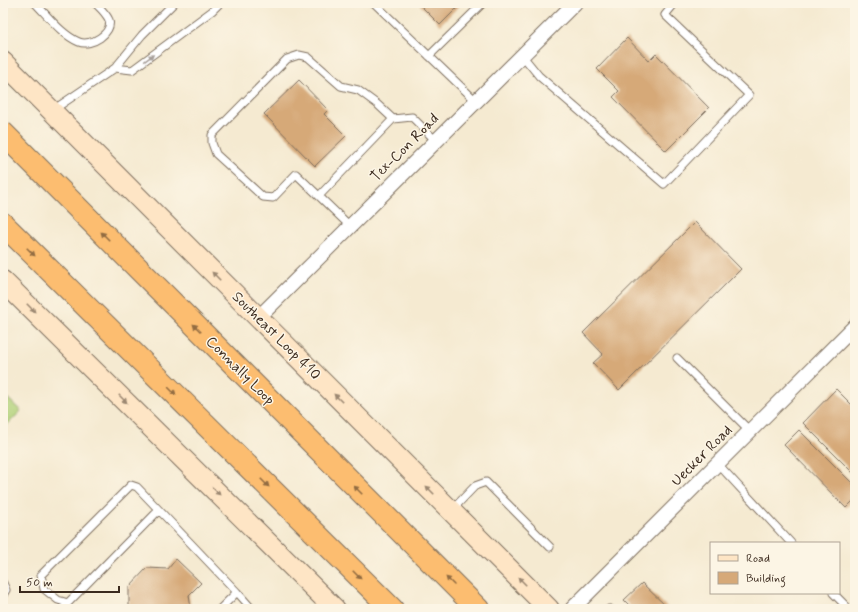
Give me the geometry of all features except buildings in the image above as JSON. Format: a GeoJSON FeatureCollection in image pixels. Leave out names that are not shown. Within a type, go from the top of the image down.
{"type":"FeatureCollection","features":[{"type":"Feature","properties":{"kind":"highway","name":"Connally Loop"},"geometry":{"type":"LineString","coordinates":[[3,133],[478,609]]}},
{"type":"Feature","properties":{"kind":"highway"},"geometry":{"type":"LineString","coordinates":[[3,224],[392,609]]}},
{"type":"Feature","properties":{"kind":"main road","name":"Southeast Loop 410"},"geometry":{"type":"LineString","coordinates":[[3,62],[550,609]]}},
{"type":"Feature","properties":{"kind":"main road"},"geometry":{"type":"LineString","coordinates":[[3,281],[335,609]]}},
{"type":"Feature","properties":{"kind":"street","name":"Tex-Con Road"},"geometry":{"type":"LineString","coordinates":[[258,318],[575,3]]}},
{"type":"Feature","properties":{"kind":"street","name":"Uecker Road"},"geometry":{"type":"LineString","coordinates":[[572,609],[855,326]]}},
{"type":"Feature","properties":{"kind":"lane"},"geometry":{"type":"LineString","coordinates":[[35,3],[64,32],[80,43],[91,42],[102,37],[108,29],[109,21],[104,12],[95,3]]}},
{"type":"Feature","properties":{"kind":"lane"},"geometry":{"type":"LineString","coordinates":[[52,111],[114,68],[142,35],[174,3]]}},
{"type":"Feature","properties":{"kind":"lane"},"geometry":{"type":"LineString","coordinates":[[114,68],[132,70],[212,11],[220,3]]}},
{"type":"Feature","properties":{"kind":"lane"},"geometry":{"type":"LineString","coordinates":[[374,3],[476,101]]}},
{"type":"Feature","properties":{"kind":"lane"},"geometry":{"type":"LineString","coordinates":[[429,56],[484,3]]}},
{"type":"Feature","properties":{"kind":"lane"},"geometry":{"type":"LineString","coordinates":[[522,55],[539,76],[664,184],[749,95],[665,15],[675,3]]}},
{"type":"Feature","properties":{"kind":"lane"},"geometry":{"type":"LineString","coordinates":[[350,226],[296,174],[273,198],[263,197],[216,154],[212,143],[212,135],[287,58],[299,55],[308,57],[341,86],[358,90],[377,104],[393,119]]}},
{"type":"Feature","properties":{"kind":"lane"},"geometry":{"type":"LineString","coordinates":[[319,196],[393,119],[412,117],[436,141]]}},
{"type":"Feature","properties":{"kind":"lane"},"geometry":{"type":"LineString","coordinates":[[677,358],[750,431]]}},
{"type":"Feature","properties":{"kind":"lane"},"geometry":{"type":"LineString","coordinates":[[718,464],[790,542]]}},
{"type":"Feature","properties":{"kind":"lane"},"geometry":{"type":"LineString","coordinates":[[451,511],[475,486],[486,482],[550,548]]}},
{"type":"Feature","properties":{"kind":"lane"},"geometry":{"type":"LineString","coordinates":[[68,603],[58,600],[44,589],[41,575],[131,485],[137,487],[252,609]]}},
{"type":"Feature","properties":{"kind":"lane"},"geometry":{"type":"LineString","coordinates":[[62,609],[159,510]]}},
{"type":"Feature","properties":{"kind":"lane"},"geometry":{"type":"LineString","coordinates":[[3,583],[6,590],[3,595]]}},
{"type":"Feature","properties":{"kind":"lane"},"geometry":{"type":"LineString","coordinates":[[220,609],[237,592]]}},
{"type":"Feature","properties":{"kind":"lane"},"geometry":{"type":"LineString","coordinates":[[835,594],[849,609]]}},
{"type":"Feature","properties":{"kind":"green space"},"geometry":{"type":"Polygon","coordinates":[[[3,394],[21,411],[3,429],[3,394]]]}}]}
